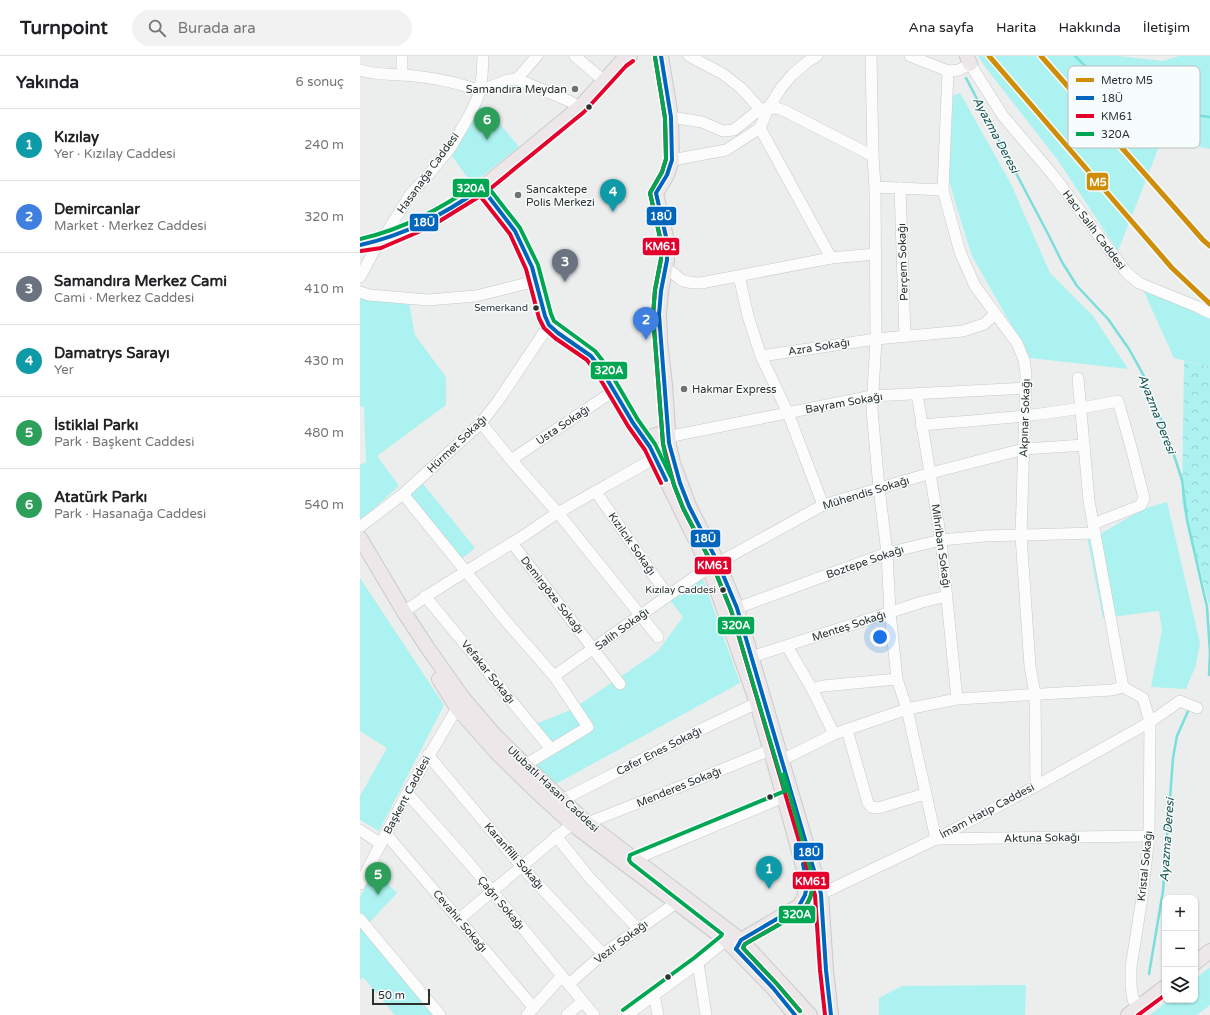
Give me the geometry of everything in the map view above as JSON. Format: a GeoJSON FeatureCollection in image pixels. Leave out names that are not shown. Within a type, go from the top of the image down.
{"type":"FeatureCollection","features":[{"type":"Feature","properties":{"kind":"main road"},"geometry":{"type":"LineString","coordinates":[[360,245],[379,242],[428,222],[482,188],[580,107],[622,61],[630,56]]}},
{"type":"Feature","properties":{"kind":"main road"},"geometry":{"type":"LineString","coordinates":[[654,447],[661,423],[661,349],[659,315],[667,260],[667,241],[656,193],[668,176],[672,160],[671,117],[661,56]]}},
{"type":"Feature","properties":{"kind":"main road"},"geometry":{"type":"LineString","coordinates":[[482,188],[515,231],[532,267],[545,316],[549,325],[591,356],[654,447],[713,565],[737,608],[782,760],[788,795],[807,881],[806,892],[799,906],[733,940]]}},
{"type":"Feature","properties":{"kind":"main road"},"geometry":{"type":"LineString","coordinates":[[654,447],[673,463],[713,565],[757,703],[770,750],[788,795],[821,894],[826,970],[831,1015]]}},
{"type":"Feature","properties":{"kind":"main road","name":"Ulubatlı Hasan Caddesi"},"geometry":{"type":"LineString","coordinates":[[360,538],[404,612],[463,698],[493,733],[587,823],[635,859],[733,940],[810,1015]]}},
{"type":"Feature","properties":{"kind":"main road","name":"Ulubatlı Hasan Caddesi"},"geometry":{"type":"LineString","coordinates":[[360,556],[457,708],[497,753],[572,824],[676,903],[733,940],[795,1015]]}},
{"type":"Feature","properties":{"kind":"main road"},"geometry":{"type":"LineString","coordinates":[[1198,961],[1210,951]]}},
{"type":"Feature","properties":{"kind":"main road"},"geometry":{"type":"LineString","coordinates":[[1128,1015],[1162,988]]}},
{"type":"Feature","properties":{"kind":"main road"},"geometry":{"type":"LineString","coordinates":[[1131,1015],[1141,1005]]}},
{"type":"Feature","properties":{"kind":"street"},"geometry":{"type":"LineString","coordinates":[[402,56],[402,75]]}},
{"type":"Feature","properties":{"kind":"street","name":"Hasanağa Caddesi"},"geometry":{"type":"LineString","coordinates":[[360,277],[379,242],[410,195],[450,147],[470,114],[478,97],[482,76],[483,56]]}},
{"type":"Feature","properties":{"kind":"street"},"geometry":{"type":"LineString","coordinates":[[517,79],[537,56]]}},
{"type":"Feature","properties":{"kind":"street"},"geometry":{"type":"LineString","coordinates":[[575,56],[604,81]]}},
{"type":"Feature","properties":{"kind":"street"},"geometry":{"type":"LineString","coordinates":[[689,56],[724,74],[764,109],[776,108],[785,111],[873,156]]}},
{"type":"Feature","properties":{"kind":"street"},"geometry":{"type":"LineString","coordinates":[[671,117],[702,122],[723,131],[734,130],[764,109],[792,75],[807,62],[817,56]]}},
{"type":"Feature","properties":{"kind":"street"},"geometry":{"type":"LineString","coordinates":[[871,56],[875,187],[876,339],[872,410],[887,553],[890,613],[897,679],[907,709],[936,839]]}},
{"type":"Feature","properties":{"kind":"street"},"geometry":{"type":"LineString","coordinates":[[910,56],[948,71],[959,70],[969,59]]}},
{"type":"Feature","properties":{"kind":"street","name":"Hacı Salih Caddesi"},"geometry":{"type":"LineString","coordinates":[[969,59],[1003,116],[1053,175],[1126,274],[1139,283],[1198,307],[1210,314]]}},
{"type":"Feature","properties":{"kind":"street"},"geometry":{"type":"LineString","coordinates":[[360,70],[372,73],[427,77],[470,87],[479,91],[508,80],[517,79],[580,107]]}},
{"type":"Feature","properties":{"kind":"street","name":"Akpınar Sokağı"},"geometry":{"type":"LineString","coordinates":[[948,71],[943,190],[960,252],[974,286],[1017,343],[1024,360],[1026,388],[1021,536],[1030,666],[1034,694],[1036,786]]}},
{"type":"Feature","properties":{"kind":"street"},"geometry":{"type":"LineString","coordinates":[[764,109],[760,128],[831,258]]}},
{"type":"Feature","properties":{"kind":"street"},"geometry":{"type":"LineString","coordinates":[[672,160],[726,150],[760,128]]}},
{"type":"Feature","properties":{"kind":"street"},"geometry":{"type":"LineString","coordinates":[[875,187],[943,190]]}},
{"type":"Feature","properties":{"kind":"street","name":"Perçem Sokağı"},"geometry":{"type":"LineString","coordinates":[[900,188],[905,336]]}},
{"type":"Feature","properties":{"kind":"street"},"geometry":{"type":"LineString","coordinates":[[665,269],[672,272],[679,279],[696,283],[831,258],[875,254]]}},
{"type":"Feature","properties":{"kind":"street"},"geometry":{"type":"LineString","coordinates":[[739,276],[748,316],[761,356],[788,413],[824,504]]}},
{"type":"Feature","properties":{"kind":"street"},"geometry":{"type":"LineString","coordinates":[[360,292],[369,295],[428,300],[476,296],[536,281]]}},
{"type":"Feature","properties":{"kind":"street","name":"Azra Sokağı"},"geometry":{"type":"LineString","coordinates":[[761,356],[876,339],[963,331],[984,324],[995,314]]}},
{"type":"Feature","properties":{"kind":"street","name":"Hürmet Sokağı"},"geometry":{"type":"LineString","coordinates":[[360,527],[404,494],[481,423],[498,401],[549,325]]}},
{"type":"Feature","properties":{"kind":"street"},"geometry":{"type":"LineString","coordinates":[[782,760],[834,734],[907,709],[957,699],[1112,690],[1123,686],[1089,501],[1078,378]]}},
{"type":"Feature","properties":{"kind":"street","name":"Bayram Sokağı"},"geometry":{"type":"LineString","coordinates":[[404,612],[425,596],[465,571],[558,513],[596,492],[654,447],[673,436],[872,396],[1026,388]]}},
{"type":"Feature","properties":{"kind":"street","name":"Usta Sokağı"},"geometry":{"type":"LineString","coordinates":[[511,460],[615,390]]}},
{"type":"Feature","properties":{"kind":"street","name":"Mihriban Sokağı"},"geometry":{"type":"LineString","coordinates":[[917,394],[941,540],[957,699]]}},
{"type":"Feature","properties":{"kind":"street","name":"Boztepe Sokağı"},"geometry":{"type":"LineString","coordinates":[[737,608],[887,553],[941,540],[985,536],[1021,536],[1094,528],[1141,505],[1144,498],[1118,401],[1081,409]]}},
{"type":"Feature","properties":{"kind":"street"},"geometry":{"type":"LineString","coordinates":[[921,425],[1025,417],[1081,409]]}},
{"type":"Feature","properties":{"kind":"street"},"geometry":{"type":"LineString","coordinates":[[481,423],[511,460],[558,513],[658,637]]}},
{"type":"Feature","properties":{"kind":"street","name":"Mühendis Sokağı"},"geometry":{"type":"LineString","coordinates":[[713,565],[824,504],[931,473],[1024,449],[1084,445]]}},
{"type":"Feature","properties":{"kind":"street","name":"Kızılcık Sokağı"},"geometry":{"type":"LineString","coordinates":[[596,492],[668,596]]}},
{"type":"Feature","properties":{"kind":"street"},"geometry":{"type":"LineString","coordinates":[[404,494],[510,626],[554,676],[588,727],[525,765]]}},
{"type":"Feature","properties":{"kind":"street","name":"Demirgöze Sokağı"},"geometry":{"type":"LineString","coordinates":[[512,543],[620,684]]}},
{"type":"Feature","properties":{"kind":"street","name":"Salih Sokağı"},"geometry":{"type":"LineString","coordinates":[[554,676],[713,565]]}},
{"type":"Feature","properties":{"kind":"street","name":"Vefakar Sokağı"},"geometry":{"type":"LineString","coordinates":[[425,596],[551,749]]}},
{"type":"Feature","properties":{"kind":"street","name":"Menteş Sokağı"},"geometry":{"type":"LineString","coordinates":[[751,657],[922,602],[947,596]]}},
{"type":"Feature","properties":{"kind":"street"},"geometry":{"type":"LineString","coordinates":[[787,646],[812,689],[834,734]]}},
{"type":"Feature","properties":{"kind":"street"},"geometry":{"type":"LineString","coordinates":[[812,689],[823,686],[897,679]]}},
{"type":"Feature","properties":{"kind":"street","name":"Kristal Sokağı"},"geometry":{"type":"LineString","coordinates":[[1123,686],[1143,698],[1150,722],[1149,836],[1142,898],[1131,967],[1133,1000],[1141,1005]]}},
{"type":"Feature","properties":{"kind":"street","name":"İmam Hatip Caddesi"},"geometry":{"type":"LineString","coordinates":[[821,894],[936,839],[1036,786],[1150,722],[1180,701],[1197,708]]}},
{"type":"Feature","properties":{"kind":"street","name":"Cafer Enes Sokağı"},"geometry":{"type":"LineString","coordinates":[[562,800],[702,729],[757,703]]}},
{"type":"Feature","properties":{"kind":"street","name":"Başkent Caddesi"},"geometry":{"type":"LineString","coordinates":[[360,884],[407,793],[457,708]]}},
{"type":"Feature","properties":{"kind":"street"},"geometry":{"type":"LineString","coordinates":[[847,730],[868,803],[871,807],[878,808],[925,794]]}},
{"type":"Feature","properties":{"kind":"street","name":"Menderes Sokağı"},"geometry":{"type":"LineString","coordinates":[[587,823],[770,750]]}},
{"type":"Feature","properties":{"kind":"street","name":"Karanfilli Sokağı"},"geometry":{"type":"LineString","coordinates":[[428,755],[521,866],[603,954]]}},
{"type":"Feature","properties":{"kind":"street","name":"Çağrı Sokağı"},"geometry":{"type":"LineString","coordinates":[[407,793],[469,863],[594,1015]]}},
{"type":"Feature","properties":{"kind":"street"},"geometry":{"type":"LineString","coordinates":[[635,859],[788,795]]}},
{"type":"Feature","properties":{"kind":"street"},"geometry":{"type":"LineString","coordinates":[[458,920],[572,824]]}},
{"type":"Feature","properties":{"kind":"street","name":"Cevahir Sokağı"},"geometry":{"type":"LineString","coordinates":[[360,830],[384,839],[458,920],[530,1012]]}},
{"type":"Feature","properties":{"kind":"street"},"geometry":{"type":"LineString","coordinates":[[556,836],[589,877],[638,929]]}},
{"type":"Feature","properties":{"kind":"street","name":"Aktuna Sokağı"},"geometry":{"type":"LineString","coordinates":[[936,839],[1149,836]]}},
{"type":"Feature","properties":{"kind":"street","name":"Vezir Sokağı"},"geometry":{"type":"LineString","coordinates":[[530,1012],[566,980],[676,903]]}},
{"type":"Feature","properties":{"kind":"street"},"geometry":{"type":"LineString","coordinates":[[360,919],[440,1015]]}},
{"type":"Feature","properties":{"kind":"street"},"geometry":{"type":"LineString","coordinates":[[627,1015],[698,963],[733,940]]}},
{"type":"Feature","properties":{"kind":"street"},"geometry":{"type":"LineString","coordinates":[[698,963],[706,1015]]}},
{"type":"Feature","properties":{"kind":"street"},"geometry":{"type":"LineString","coordinates":[[654,995],[658,1015]]}},
{"type":"Feature","properties":{"kind":"street"},"geometry":{"type":"LineString","coordinates":[[567,1015],[582,1002]]}},
{"type":"Feature","properties":{"kind":"green space"},"geometry":{"type":"Polygon","coordinates":[[[978,56],[1118,56],[1163,61],[1179,56],[1210,56],[1210,149],[1200,147],[1200,66],[1068,66],[1068,148],[1158,148],[1118,251],[1057,159],[978,56]]]}},
{"type":"Feature","properties":{"kind":"green space"},"geometry":{"type":"Polygon","coordinates":[[[960,93],[1011,184],[1050,273],[1093,316],[1128,369],[1030,358],[972,256],[949,180],[953,96],[960,93]]]}},
{"type":"Feature","properties":{"kind":"green space"},"geometry":{"type":"Polygon","coordinates":[[[479,106],[490,112],[519,147],[472,184],[452,156],[479,106]]]}},
{"type":"Feature","properties":{"kind":"green space"},"geometry":{"type":"Polygon","coordinates":[[[1140,283],[1210,310],[1210,367],[1174,358],[1140,283]]]}},
{"type":"Feature","properties":{"kind":"green space"},"geometry":{"type":"Polygon","coordinates":[[[360,295],[409,303],[415,335],[446,377],[446,405],[377,456],[399,486],[360,521],[360,464],[366,463],[364,407],[360,406],[360,295]]]}},
{"type":"Feature","properties":{"kind":"green space"},"geometry":{"type":"Polygon","coordinates":[[[1184,361],[1210,367],[1210,608],[1182,503],[1184,361]]]}},
{"type":"Feature","properties":{"kind":"green space"},"geometry":{"type":"Polygon","coordinates":[[[420,480],[475,548],[454,565],[402,496],[420,480]]]}},
{"type":"Feature","properties":{"kind":"green space"},"geometry":{"type":"Polygon","coordinates":[[[1167,502],[1200,643],[1196,665],[1186,689],[1151,687],[1162,630],[1159,611],[1103,618],[1087,537],[1102,533],[1143,509],[1167,502]]]}},
{"type":"Feature","properties":{"kind":"green space"},"geometry":{"type":"Polygon","coordinates":[[[702,576],[740,683],[554,785],[528,760],[547,749],[531,726],[573,709],[658,651],[683,617],[669,599],[702,576]]]}},
{"type":"Feature","properties":{"kind":"green space"},"geometry":{"type":"Polygon","coordinates":[[[360,578],[444,705],[379,831],[360,820],[360,796],[387,748],[360,731],[360,578]]]}},
{"type":"Feature","properties":{"kind":"green space"},"geometry":{"type":"Polygon","coordinates":[[[374,871],[397,893],[369,923],[360,912],[360,897],[374,871]]]}},
{"type":"Feature","properties":{"kind":"green space"},"geometry":{"type":"Polygon","coordinates":[[[360,927],[434,1015],[395,1015],[363,977],[360,980],[360,927]]]}},
{"type":"Feature","properties":{"kind":"green space"},"geometry":{"type":"Polygon","coordinates":[[[1210,967],[1210,1005],[1197,1015],[1150,1015],[1165,1003],[1198,1003],[1198,977],[1210,967]]]}},
{"type":"Feature","properties":{"kind":"green space"},"geometry":{"type":"Polygon","coordinates":[[[1026,985],[1025,1015],[879,1015],[879,998],[902,986],[1026,985]]]}},
{"type":"Feature","properties":{"kind":"waterway"},"geometry":{"type":"LineString","coordinates":[[1075,56],[1085,66]]}},
{"type":"Feature","properties":{"kind":"waterway","name":"Ayazma Deresi"},"geometry":{"type":"LineString","coordinates":[[966,78],[1062,262],[1077,286],[1108,319],[1129,349],[1145,378],[1171,446],[1182,480],[1187,520],[1207,607],[1210,653],[1209,675]]}},
{"type":"Feature","properties":{"kind":"waterway"},"geometry":{"type":"LineString","coordinates":[[1200,116],[1210,117]]}},
{"type":"Feature","properties":{"kind":"waterway","name":"Ayazma Deresi"},"geometry":{"type":"LineString","coordinates":[[1149,974],[1163,891],[1173,758],[1177,736],[1189,709]]}},
{"type":"Feature","properties":{"kind":"metro line","name":"M5"},"geometry":{"type":"LineString","coordinates":[[989,56],[1068,148]]}},
{"type":"Feature","properties":{"kind":"metro line","name":"M5"},"geometry":{"type":"LineString","coordinates":[[1041,56],[1068,87]]}},
{"type":"Feature","properties":{"kind":"metro line","name":"M5"},"geometry":{"type":"LineString","coordinates":[[1068,148],[1172,268],[1210,304]]}},
{"type":"Feature","properties":{"kind":"metro line","name":"M5"},"geometry":{"type":"LineString","coordinates":[[1122,148],[1210,246]]}},
{"type":"Feature","properties":{"kind":"transit line","name":"18Ü"},"geometry":{"type":"LineString","coordinates":[[661,56],[671,117],[672,160],[667,175],[656,193],[667,241],[667,260],[661,291],[659,315],[669,443],[680,483],[689,506],[718,563],[737,608],[821,894],[826,970],[831,1015]]}},
{"type":"Feature","properties":{"kind":"transit line","name":"KM61"},"geometry":{"type":"LineString","coordinates":[[655,57],[665,118],[666,159],[662,172],[650,193],[661,242],[661,259],[655,290],[653,315],[663,444],[674,485],[683,508],[713,566],[731,610],[815,895],[820,970],[825,1015]]}},
{"type":"Feature","properties":{"kind":"transit line","name":"320A"},"geometry":{"type":"LineString","coordinates":[[623,1010],[694,958],[722,934],[631,863],[629,860],[630,855],[785,791],[731,610],[713,566],[683,508],[674,485],[663,443],[653,315],[655,290],[661,259],[661,242],[650,193],[662,172],[666,159],[665,118],[655,57]]}},
{"type":"Feature","properties":{"kind":"transit line","name":"KM61"},"geometry":{"type":"LineString","coordinates":[[361,251],[381,248],[430,227],[485,193],[584,112],[626,66],[633,61]]}},
{"type":"Feature","properties":{"kind":"transit line","name":"320A"},"geometry":{"type":"LineString","coordinates":[[360,239],[392,230],[422,217],[479,183],[485,183],[520,228],[538,265],[554,321],[595,351],[606,365],[638,420],[655,444],[671,477]]}},
{"type":"Feature","properties":{"kind":"transit line","name":"18Ü"},"geometry":{"type":"LineString","coordinates":[[482,188],[515,231],[532,267],[545,316],[549,325],[591,356],[601,369],[633,423],[650,447],[666,480]]}},
{"type":"Feature","properties":{"kind":"transit line","name":"18Ü"},"geometry":{"type":"LineString","coordinates":[[360,245],[393,236],[439,215],[482,188]]}},
{"type":"Feature","properties":{"kind":"transit line","name":"KM61"},"geometry":{"type":"LineString","coordinates":[[477,192],[510,234],[526,269],[539,318],[544,328],[555,338],[587,360],[596,372],[628,426],[645,450],[661,483]]}},
{"type":"Feature","properties":{"kind":"transit line","name":"320A"},"geometry":{"type":"LineString","coordinates":[[784,774],[813,879],[812,892],[808,904],[803,911],[745,944],[743,948],[800,1011]]}},
{"type":"Feature","properties":{"kind":"transit line","name":"KM61"},"geometry":{"type":"LineString","coordinates":[[800,1011],[743,948],[745,944],[804,910],[812,891],[809,863]]}},
{"type":"Feature","properties":{"kind":"transit line","name":"18Ü"},"geometry":{"type":"LineString","coordinates":[[736,949],[741,940],[799,906],[805,895],[807,886],[803,864]]}},
{"type":"Feature","properties":{"kind":"transit line","name":"18Ü"},"geometry":{"type":"LineString","coordinates":[[736,949],[773,988],[795,1015]]}},
{"type":"Feature","properties":{"kind":"transit line","name":"KM61"},"geometry":{"type":"LineString","coordinates":[[1138,1015],[1162,997]]}},
{"type":"Feature","properties":{"kind":"place","name":"Samandıra Meydan"},"geometry":{"type":"Point","coordinates":[575,89]}},
{"type":"Feature","properties":{"kind":"place","name":"Atatürk Parkı"},"geometry":{"type":"Point","coordinates":[487,140]}},
{"type":"Feature","properties":{"kind":"place","name":"Sancaktepe Polis Merkezi"},"geometry":{"type":"Point","coordinates":[518,195]}},
{"type":"Feature","properties":{"kind":"place","name":"Damatrys Sarayı"},"geometry":{"type":"Point","coordinates":[613,212]}},
{"type":"Feature","properties":{"kind":"place","name":"Samandıra Merkez Cami"},"geometry":{"type":"Point","coordinates":[565,282]}},
{"type":"Feature","properties":{"kind":"place","name":"Semerkand"},"geometry":{"type":"Point","coordinates":[536,308]}},
{"type":"Feature","properties":{"kind":"place","name":"Demircanlar"},"geometry":{"type":"Point","coordinates":[646,340]}},
{"type":"Feature","properties":{"kind":"place","name":"Hakmar Express"},"geometry":{"type":"Point","coordinates":[684,389]}},
{"type":"Feature","properties":{"kind":"place","name":"Kızılay Caddesi"},"geometry":{"type":"Point","coordinates":[723,590]}},
{"type":"Feature","properties":{"kind":"place","name":"Kızılay"},"geometry":{"type":"Point","coordinates":[769,889]}},
{"type":"Feature","properties":{"kind":"place","name":"İstiklal Parkı"},"geometry":{"type":"Point","coordinates":[378,895]}}]}
